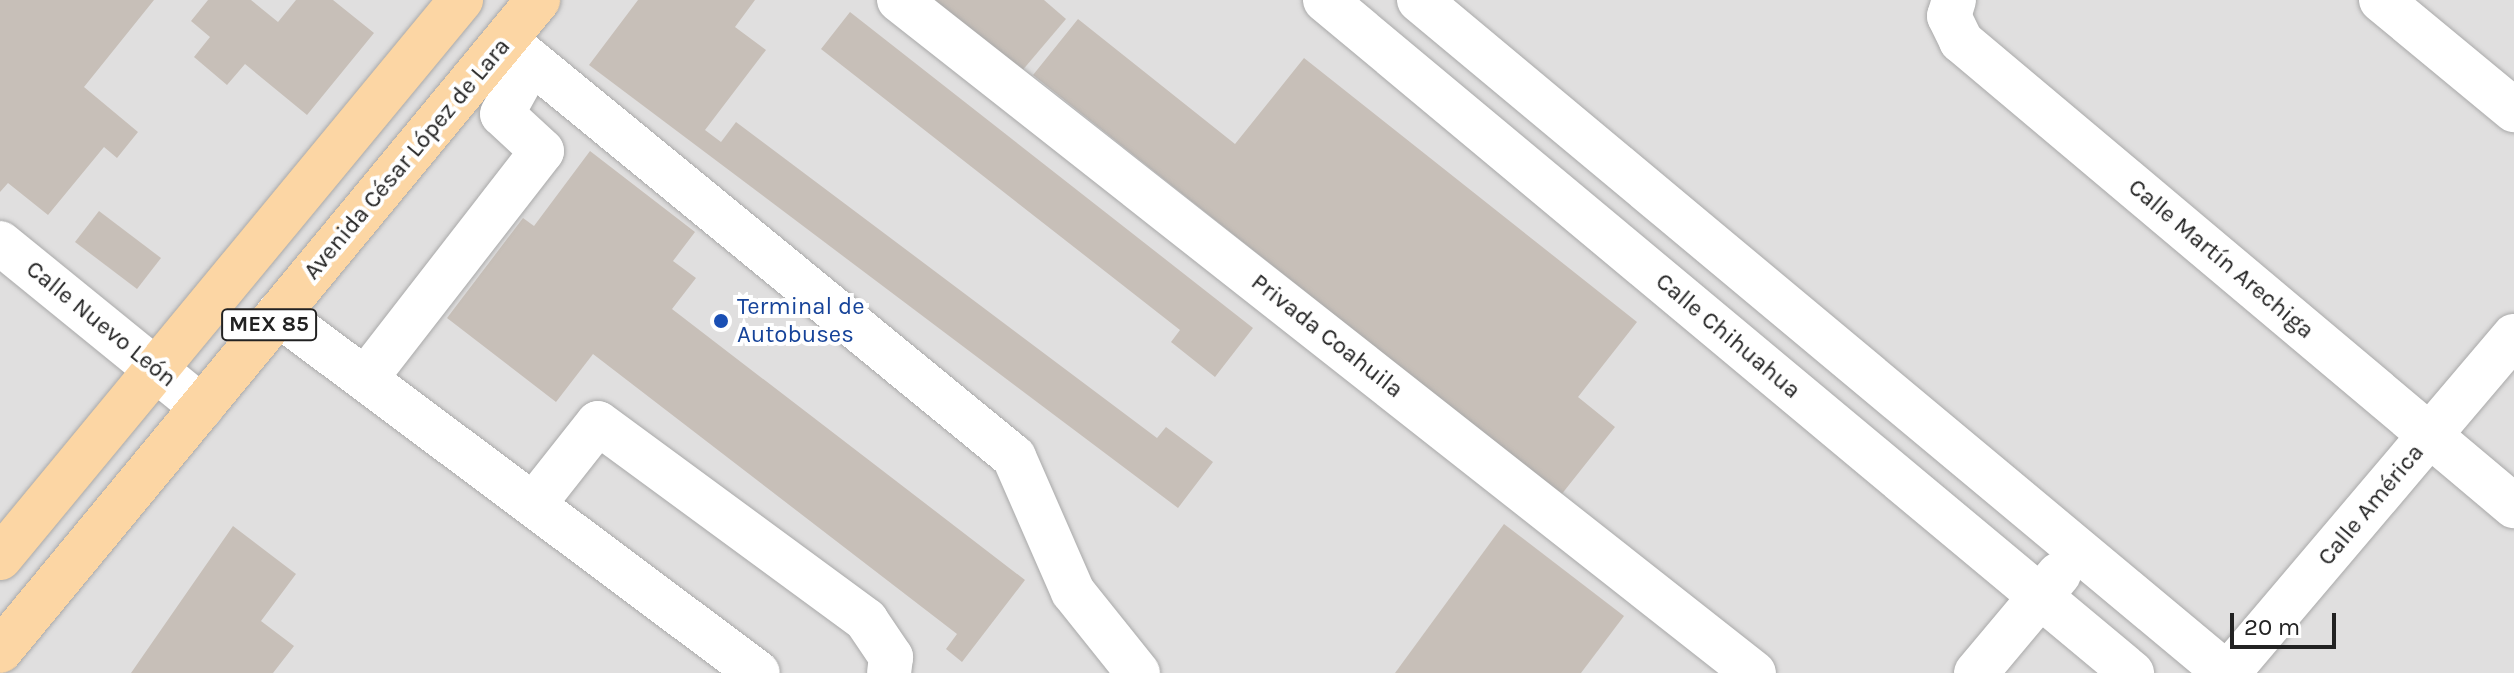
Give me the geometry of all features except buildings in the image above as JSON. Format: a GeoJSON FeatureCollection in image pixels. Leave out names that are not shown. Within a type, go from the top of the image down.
{"type":"FeatureCollection","features":[{"type":"Feature","properties":{"kind":"main road","name":"Avenida César López de Lara"},"geometry":{"type":"LineString","coordinates":[[0,651],[278,314],[518,51],[538,0]]}},
{"type":"Feature","properties":{"kind":"main road"},"geometry":{"type":"LineString","coordinates":[[460,2],[518,51]]}},
{"type":"Feature","properties":{"kind":"main road","name":"MEX 85"},"geometry":{"type":"LineString","coordinates":[[0,558],[460,2]]}},
{"type":"Feature","properties":{"kind":"main road"},"geometry":{"type":"LineString","coordinates":[[231,278],[278,314]]}},
{"type":"Feature","properties":{"kind":"street","name":"Privada Coahuila"},"geometry":{"type":"LineString","coordinates":[[899,0],[1754,673]]}},
{"type":"Feature","properties":{"kind":"street","name":"Calle Chihuahua"},"geometry":{"type":"LineString","coordinates":[[1325,0],[2132,673]]}},
{"type":"Feature","properties":{"kind":"street"},"geometry":{"type":"LineString","coordinates":[[1419,0],[2227,673]]}},
{"type":"Feature","properties":{"kind":"street","name":"Calle Martín Arechiga"},"geometry":{"type":"LineString","coordinates":[[1954,0],[1949,16],[1961,41],[2514,506]]}},
{"type":"Feature","properties":{"kind":"street"},"geometry":{"type":"LineString","coordinates":[[2381,0],[2514,110]]}},
{"type":"Feature","properties":{"kind":"street"},"geometry":{"type":"LineString","coordinates":[[366,378],[542,151],[502,114],[518,51],[1014,457],[1073,592],[1138,673]]}},
{"type":"Feature","properties":{"kind":"street"},"geometry":{"type":"LineString","coordinates":[[1563,199],[1601,152]]}},
{"type":"Feature","properties":{"kind":"street","name":"Calle Nuevo León"},"geometry":{"type":"LineString","coordinates":[[0,243],[202,407]]}},
{"type":"Feature","properties":{"kind":"street"},"geometry":{"type":"LineString","coordinates":[[278,314],[758,673]]}},
{"type":"Feature","properties":{"kind":"street","name":"Calle América"},"geometry":{"type":"LineString","coordinates":[[2227,673],[2514,336]]}},
{"type":"Feature","properties":{"kind":"street"},"geometry":{"type":"LineString","coordinates":[[534,504],[598,423],[866,620],[891,657],[889,673]]}},
{"type":"Feature","properties":{"kind":"street"},"geometry":{"type":"LineString","coordinates":[[1976,673],[2078,550]]}},
{"type":"Feature","properties":{"kind":"shaded area"},"geometry":{"type":"Polygon","coordinates":[[[0,0],[2514,0],[2514,673],[0,673],[0,0]]]}},
{"type":"Feature","properties":{"kind":"place","name":"Terminal de Autobuses"},"geometry":{"type":"Point","coordinates":[721,321]}}]}
